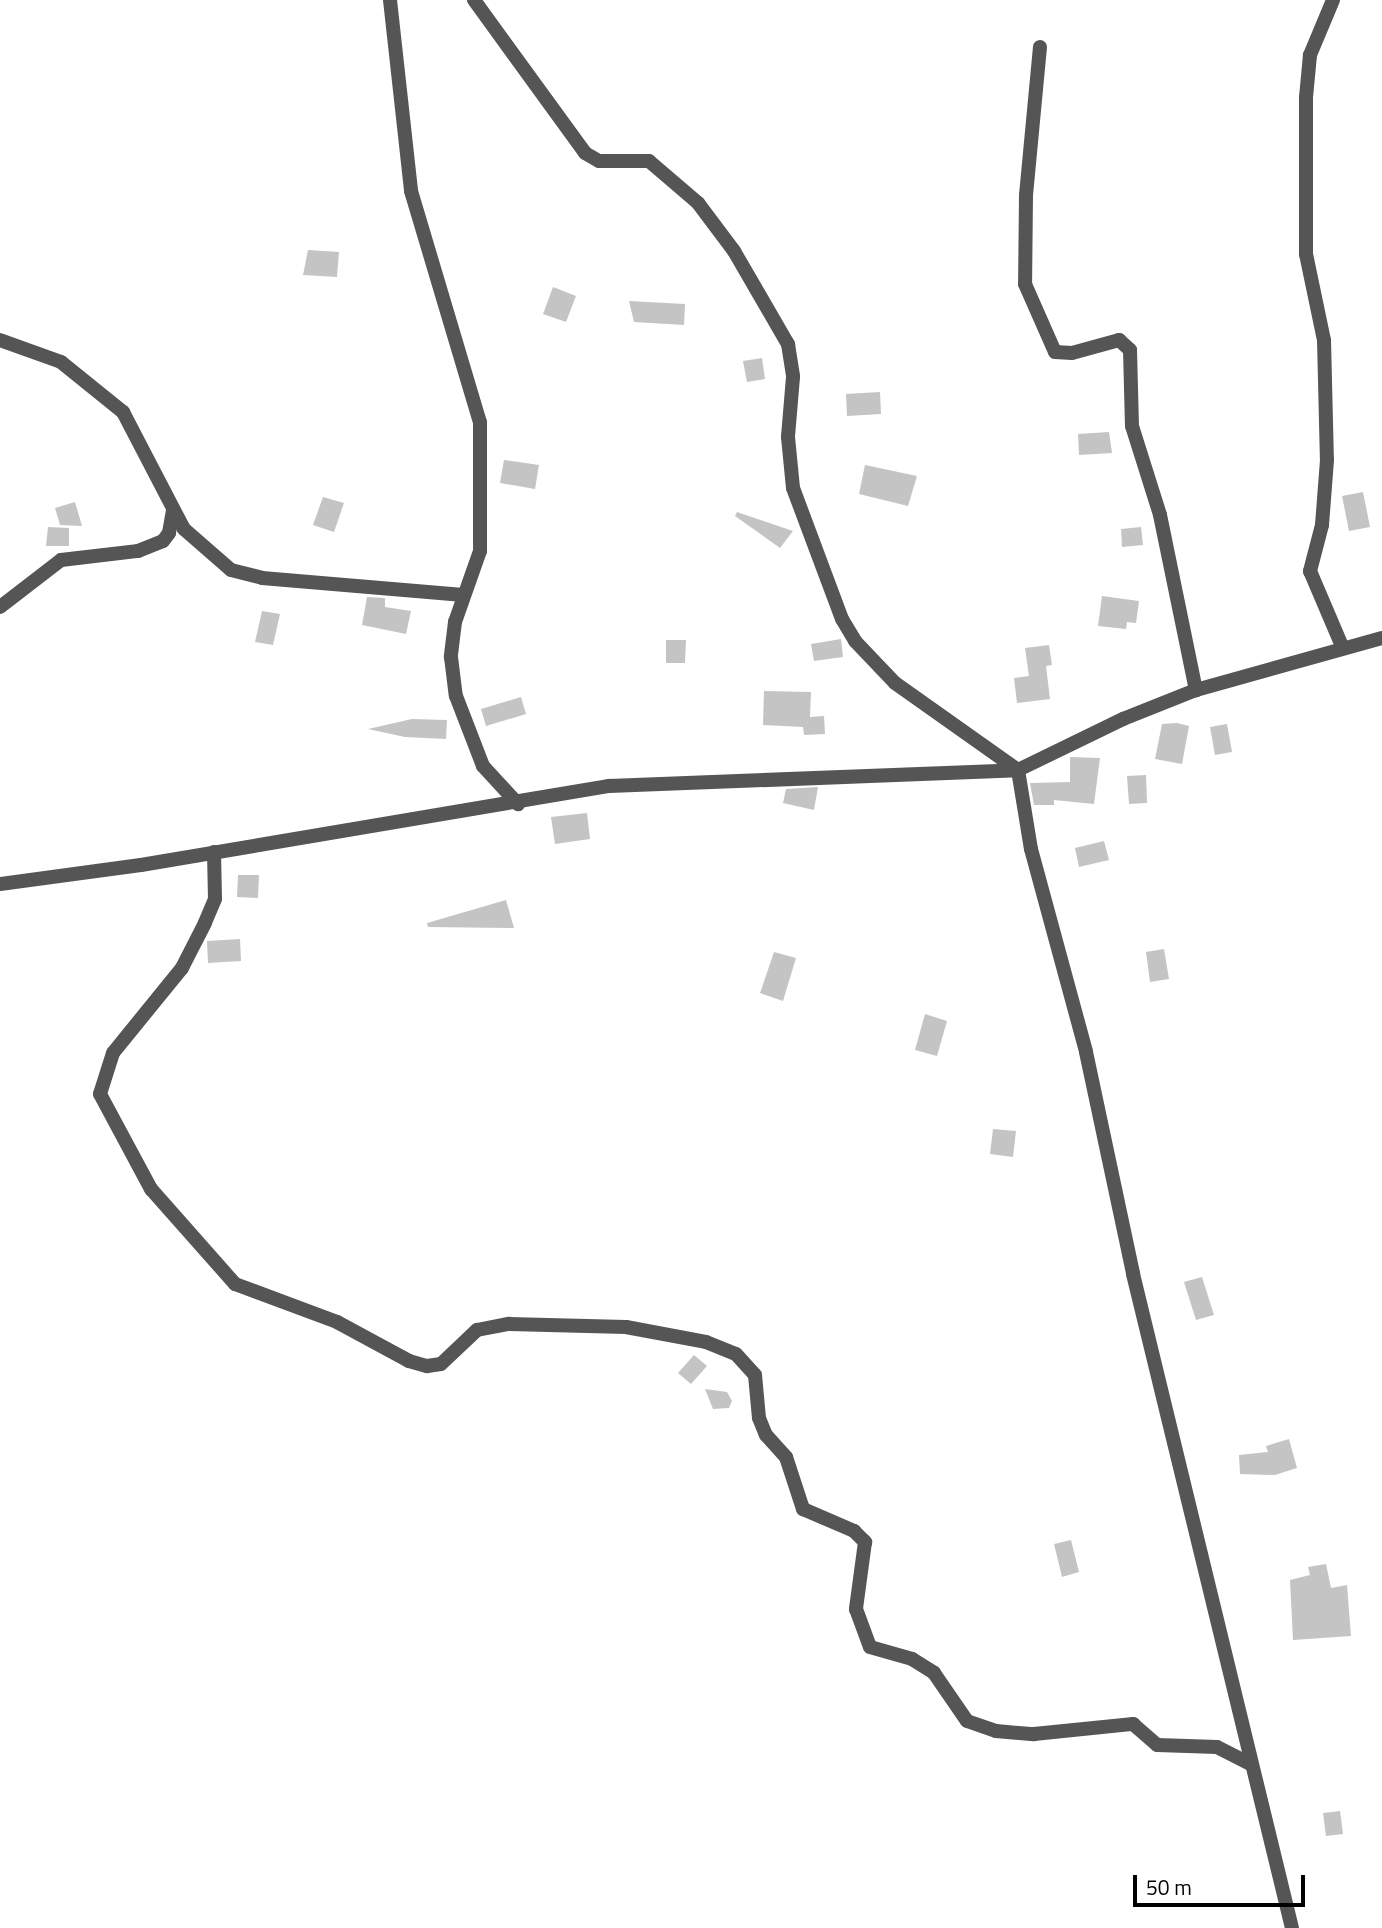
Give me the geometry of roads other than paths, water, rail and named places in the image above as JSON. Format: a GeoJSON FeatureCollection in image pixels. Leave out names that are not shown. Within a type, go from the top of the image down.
{"type":"FeatureCollection","features":[{"type":"Feature","properties":{"kind":"street"},"geometry":{"type":"LineString","coordinates":[[390,0],[411,191],[480,422],[480,551],[463,595],[451,657],[456,696],[483,766],[518,804]]}},
{"type":"Feature","properties":{"kind":"street"},"geometry":{"type":"LineString","coordinates":[[474,0],[585,153],[599,162],[649,161],[698,203],[734,251],[788,344],[793,488],[842,619],[855,641],[895,683],[1018,770],[1031,849],[1086,1052],[1133,1274],[1292,1928]]}},
{"type":"Feature","properties":{"kind":"street"},"geometry":{"type":"LineString","coordinates":[[1332,0],[1310,55],[1306,97],[1306,254],[1324,340],[1328,460],[1324,514],[1310,571],[1342,646]]}},
{"type":"Feature","properties":{"kind":"street"},"geometry":{"type":"LineString","coordinates":[[1040,47],[1026,195],[1025,285],[1055,352],[1072,353],[1119,340],[1130,350],[1132,426],[1160,515],[1196,690]]}},
{"type":"Feature","properties":{"kind":"street"},"geometry":{"type":"LineString","coordinates":[[0,340],[61,362],[116,404],[140,439],[184,529],[218,560],[250,576],[463,595]]}},
{"type":"Feature","properties":{"kind":"street"},"geometry":{"type":"LineString","coordinates":[[0,607],[61,560],[152,547],[169,533],[173,511]]}},
{"type":"Feature","properties":{"kind":"street"},"geometry":{"type":"LineString","coordinates":[[0,884],[518,804],[609,786],[1018,770],[1112,724],[1196,690],[1342,646],[1382,638]]}},
{"type":"Feature","properties":{"kind":"street"},"geometry":{"type":"LineString","coordinates":[[214,852],[215,899],[205,923],[182,968],[113,1053],[100,1094],[151,1189],[235,1284],[337,1322],[409,1361],[427,1366],[441,1364],[477,1330],[509,1324],[626,1327],[706,1342],[736,1354],[755,1375],[759,1418],[766,1435],[786,1457],[803,1509],[854,1531],[865,1542],[856,1609],[870,1647],[912,1659],[934,1673],[967,1721],[996,1731],[1034,1734],[1133,1724],[1157,1745],[1217,1747],[1251,1764]]}}]}
